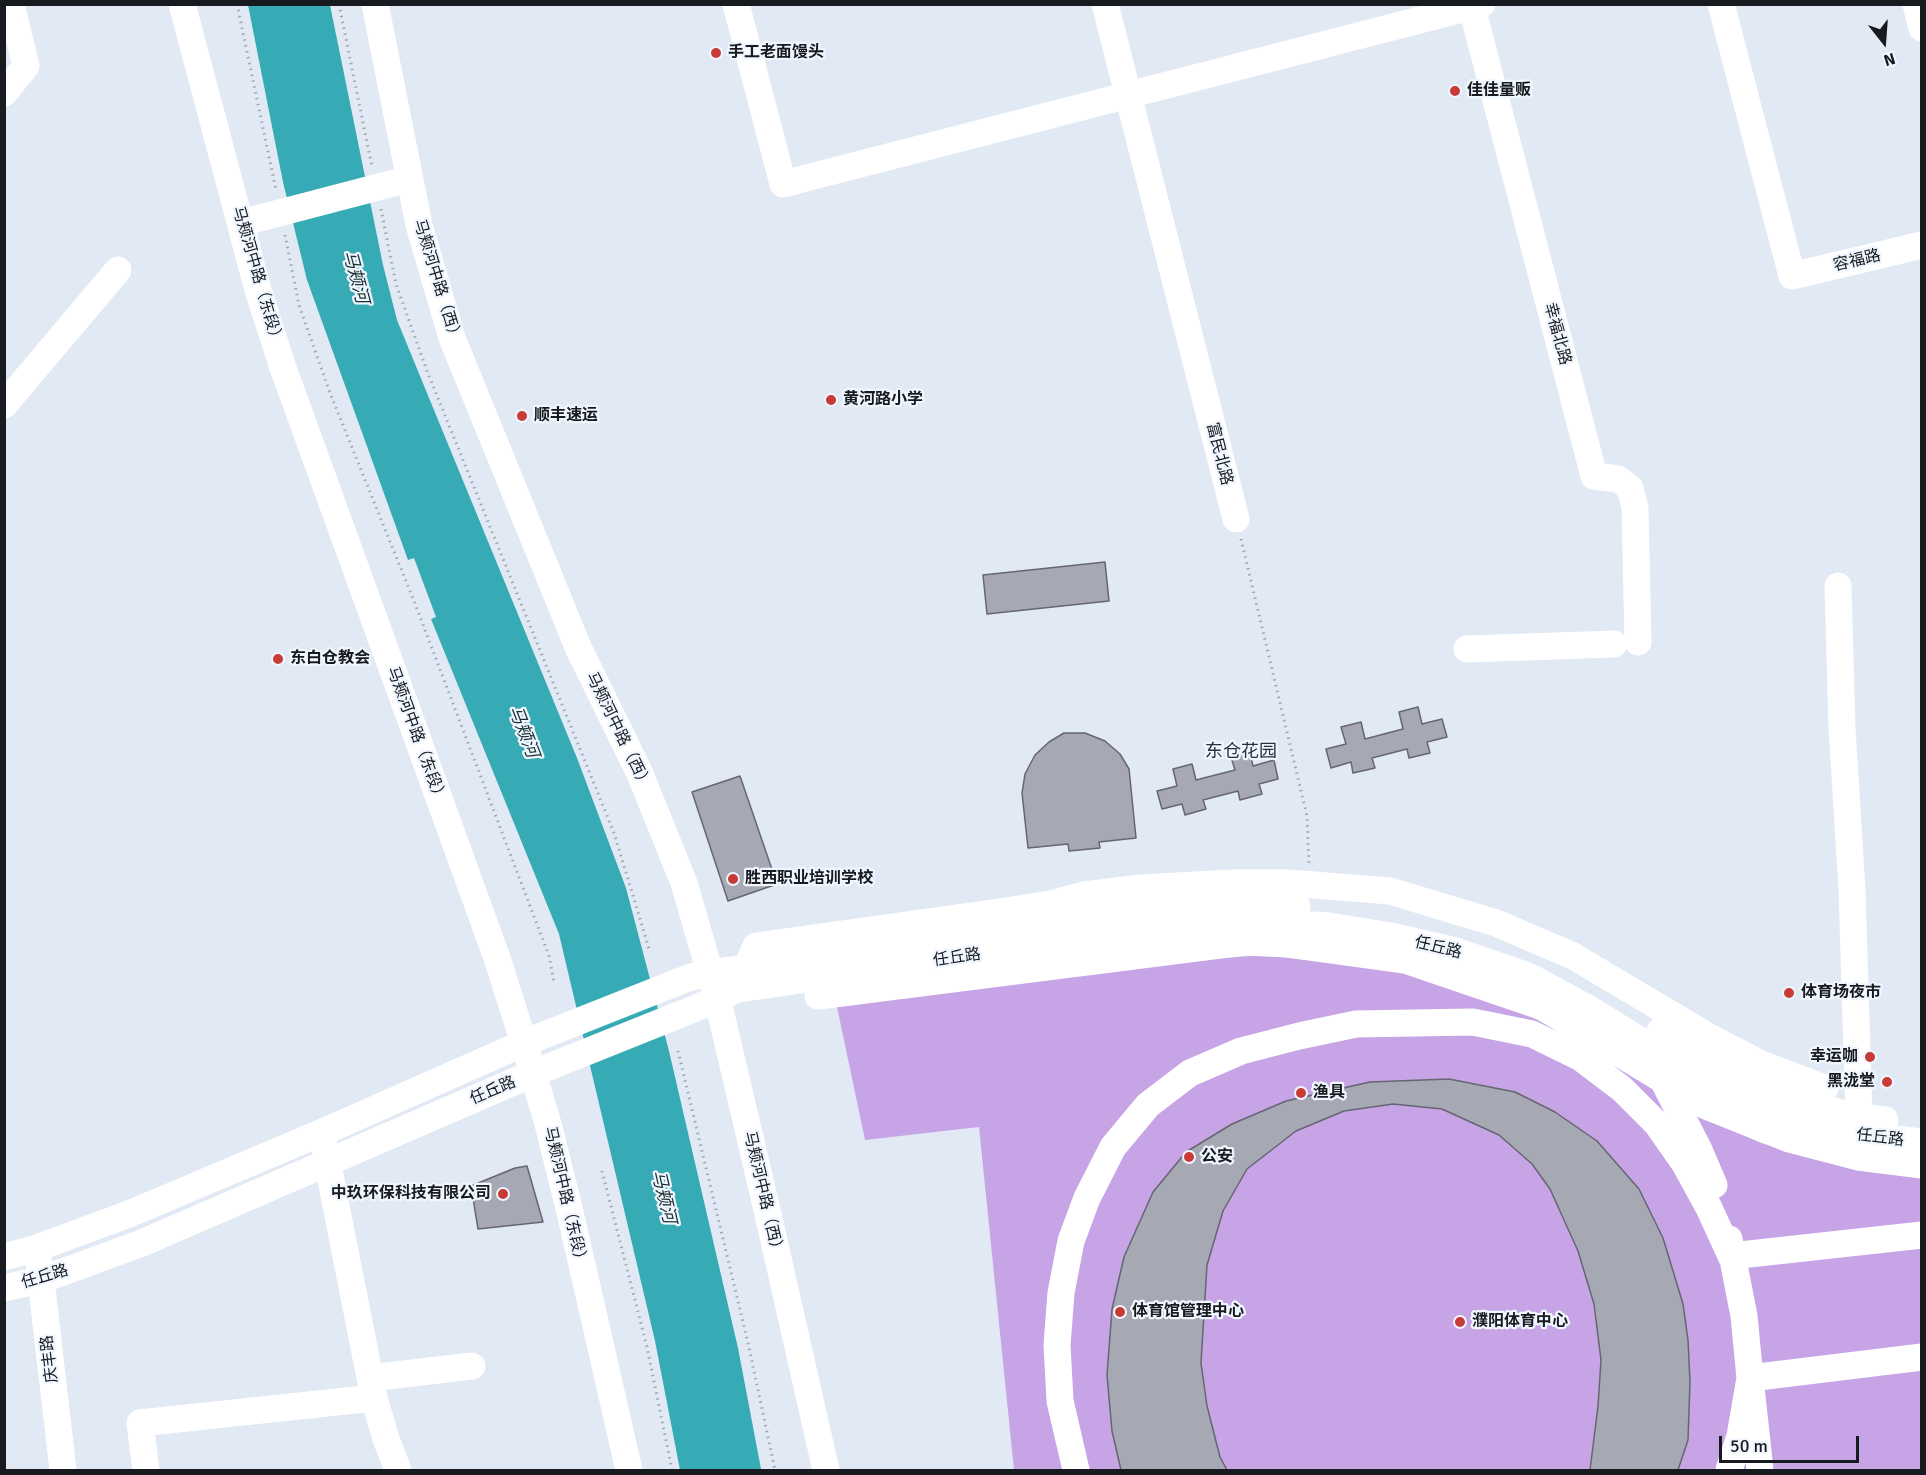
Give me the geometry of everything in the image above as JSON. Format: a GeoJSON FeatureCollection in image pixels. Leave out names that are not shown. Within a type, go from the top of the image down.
{"type":"FeatureCollection","features":[{"type":"Feature","properties":{"kind":"street"},"geometry":{"type":"LineString","coordinates":[[4,93],[26,66],[11,4]]}},
{"type":"Feature","properties":{"kind":"street","name":"马颊河中路（东段）"},"geometry":{"type":"LineString","coordinates":[[182,4],[258,290],[282,365],[497,958],[534,1073],[569,1208],[629,1470]]}},
{"type":"Feature","properties":{"kind":"street","name":"马颊河中路（西）"},"geometry":{"type":"LineString","coordinates":[[375,4],[388,185],[419,225],[452,338],[578,647],[640,774],[684,883],[716,985],[826,1470]]}},
{"type":"Feature","properties":{"kind":"street"},"geometry":{"type":"LineString","coordinates":[[736,4],[783,184],[1475,5]]}},
{"type":"Feature","properties":{"kind":"street","name":"富民北路"},"geometry":{"type":"LineString","coordinates":[[1105,4],[1236,519]]}},
{"type":"Feature","properties":{"kind":"street","name":"容福路"},"geometry":{"type":"LineString","coordinates":[[1721,4],[1792,276],[1922,245]]}},
{"type":"Feature","properties":{"kind":"street"},"geometry":{"type":"LineString","coordinates":[[1916,4],[1922,28]]}},
{"type":"Feature","properties":{"kind":"street","name":"幸福北路"},"geometry":{"type":"LineString","coordinates":[[1467,649],[1626,643],[1635,508],[1630,488],[1618,479],[1594,476],[1475,5]]}},
{"type":"Feature","properties":{"kind":"street"},"geometry":{"type":"LineString","coordinates":[[241,223],[280,211],[388,185]]}},
{"type":"Feature","properties":{"kind":"street"},"geometry":{"type":"LineString","coordinates":[[4,405],[118,270]]}},
{"type":"Feature","properties":{"kind":"street"},"geometry":{"type":"LineString","coordinates":[[1838,586],[1842,728],[1852,890],[1859,1117]]}},
{"type":"Feature","properties":{"kind":"street"},"geometry":{"type":"LineString","coordinates":[[1825,1089],[1759,1063],[1711,1038],[1573,956],[1496,923],[1390,891],[1309,884],[1230,883],[1141,888],[1084,895],[1050,904],[999,912],[756,946],[716,985],[760,1004],[1244,942],[1288,944],[1405,960],[1543,1007],[1706,1106],[1789,1139],[1858,1157],[1922,1165]]}},
{"type":"Feature","properties":{"kind":"street","name":"任丘路"},"geometry":{"type":"LineString","coordinates":[[4,1257],[37,1248],[129,1214],[323,1132],[524,1042],[557,1030],[716,985],[1097,916],[1179,907],[1257,902],[1328,909],[1392,918],[1463,936],[1534,961],[1602,995],[1729,1072],[1788,1097],[1859,1117],[1922,1124]]}},
{"type":"Feature","properties":{"kind":"street","name":"任丘路"},"geometry":{"type":"LineString","coordinates":[[4,1288],[41,1280],[142,1243],[568,1060],[716,985],[1019,949],[1180,926],[1251,921],[1329,926],[1391,936],[1456,951],[1528,976],[1591,1010],[1719,1090],[1779,1115],[1843,1134],[1922,1142]]}},
{"type":"Feature","properties":{"kind":"street"},"geometry":{"type":"LineString","coordinates":[[1076,1470],[1060,1401],[1057,1345],[1061,1293],[1071,1241],[1087,1198],[1113,1147],[1148,1105],[1190,1073],[1241,1051],[1356,1024],[1473,1022],[1532,1034],[1581,1058],[1622,1089],[1657,1124],[1690,1173],[1731,1256]]}},
{"type":"Feature","properties":{"kind":"street"},"geometry":{"type":"LineString","coordinates":[[1664,1082],[1699,1150],[1726,1221],[1744,1316],[1760,1470]]}},
{"type":"Feature","properties":{"kind":"street"},"geometry":{"type":"LineString","coordinates":[[323,1132],[372,1388],[386,1439],[398,1470]]}},
{"type":"Feature","properties":{"kind":"street"},"geometry":{"type":"LineString","coordinates":[[1731,1256],[1922,1235]]}},
{"type":"Feature","properties":{"kind":"street","name":"庆丰路"},"geometry":{"type":"LineString","coordinates":[[37,1248],[63,1470]]}},
{"type":"Feature","properties":{"kind":"street"},"geometry":{"type":"LineString","coordinates":[[1750,1378],[1922,1357]]}},
{"type":"Feature","properties":{"kind":"street"},"geometry":{"type":"LineString","coordinates":[[146,1470],[140,1423],[372,1388],[472,1365]]}},
{"type":"Feature","properties":{"kind":"street"},"geometry":{"type":"LineString","coordinates":[[1729,1470],[1740,1436],[1750,1378]]}},
{"type":"Feature","properties":{"kind":"path"},"geometry":{"type":"LineString","coordinates":[[237,4],[299,305],[330,393],[414,601],[549,956],[554,982]]}},
{"type":"Feature","properties":{"kind":"path"},"geometry":{"type":"LineString","coordinates":[[339,4],[388,185],[396,284],[427,371],[614,833],[650,952]]}},
{"type":"Feature","properties":{"kind":"path"},"geometry":{"type":"LineString","coordinates":[[1236,519],[1307,816],[1309,884]]}},
{"type":"Feature","properties":{"kind":"path"},"geometry":{"type":"LineString","coordinates":[[678,1051],[748,1343],[775,1470]]}},
{"type":"Feature","properties":{"kind":"path"},"geometry":{"type":"LineString","coordinates":[[602,1171],[647,1347],[672,1470]]}},
{"type":"Feature","properties":{"kind":"shaded area","name":"濮阳体育中心"},"geometry":{"type":"Polygon","coordinates":[[[1265,955],[1393,970],[1467,990],[1534,1018],[1621,1066],[1696,1114],[1761,1143],[1843,1164],[1921,1174],[1921,1470],[1014,1470],[979,1127],[865,1140],[837,1007],[1182,961],[1265,955]]]}},
{"type":"Feature","properties":{"kind":"water","name":"马颊河"},"geometry":{"type":"Polygon","coordinates":[[[248,5],[330,5],[383,265],[397,320],[577,758],[626,888],[669,1051],[738,1348],[761,1469],[680,1470],[655,1341],[559,934],[431,619],[436,617],[414,558],[408,560],[307,280],[283,182],[248,5]]]}},
{"type":"Feature","properties":{"kind":"building"},"geometry":{"type":"Polygon","coordinates":[[[1105,562],[1109,601],[987,614],[983,575],[1105,562]]]}},
{"type":"Feature","properties":{"kind":"building"},"geometry":{"type":"Polygon","coordinates":[[[1418,707],[1422,724],[1442,719],[1447,737],[1427,742],[1430,753],[1409,758],[1407,749],[1372,758],[1375,768],[1353,773],[1351,762],[1331,768],[1326,749],[1346,744],[1341,727],[1361,722],[1365,739],[1403,729],[1399,712],[1418,707]]]}},
{"type":"Feature","properties":{"kind":"building"},"geometry":{"type":"Polygon","coordinates":[[[1064,733],[1085,733],[1105,741],[1120,754],[1129,769],[1136,838],[1099,842],[1100,848],[1069,851],[1068,844],[1028,848],[1022,793],[1025,774],[1035,755],[1049,742],[1064,733]]]}},
{"type":"Feature","properties":{"kind":"building"},"geometry":{"type":"Polygon","coordinates":[[[1249,749],[1253,766],[1274,760],[1278,779],[1259,784],[1262,794],[1240,800],[1238,791],[1203,800],[1206,809],[1185,815],[1182,804],[1162,809],[1157,791],[1177,786],[1173,769],[1192,764],[1196,780],[1235,770],[1230,754],[1249,749]]]}},
{"type":"Feature","properties":{"kind":"building"},"geometry":{"type":"Polygon","coordinates":[[[740,776],[777,884],[728,901],[692,792],[740,776]]]}},
{"type":"Feature","properties":{"kind":"building"},"geometry":{"type":"Polygon","coordinates":[[[1449,1079],[1515,1092],[1555,1112],[1597,1141],[1639,1189],[1663,1238],[1683,1304],[1688,1340],[1690,1382],[1688,1440],[1678,1470],[1590,1470],[1601,1360],[1594,1304],[1578,1251],[1550,1189],[1532,1164],[1499,1135],[1442,1109],[1393,1104],[1344,1111],[1296,1131],[1247,1169],[1223,1211],[1207,1265],[1201,1363],[1207,1406],[1220,1457],[1227,1470],[1121,1470],[1112,1431],[1107,1375],[1112,1309],[1124,1257],[1153,1192],[1186,1152],[1232,1124],[1286,1101],[1370,1082],[1449,1079]]]}},
{"type":"Feature","properties":{"kind":"building"},"geometry":{"type":"Polygon","coordinates":[[[527,1166],[543,1222],[478,1229],[471,1186],[515,1168],[527,1166]]]}},
{"type":"Feature","properties":{"kind":"place","name":"手工老面馒头"},"geometry":{"type":"Point","coordinates":[716,53]}},
{"type":"Feature","properties":{"kind":"place","name":"佳佳量贩"},"geometry":{"type":"Point","coordinates":[1455,91]}},
{"type":"Feature","properties":{"kind":"place","name":"黄河路小学"},"geometry":{"type":"Point","coordinates":[831,400]}},
{"type":"Feature","properties":{"kind":"place","name":"顺丰速运"},"geometry":{"type":"Point","coordinates":[522,416]}},
{"type":"Feature","properties":{"kind":"place","name":"东白仓教会"},"geometry":{"type":"Point","coordinates":[278,659]}},
{"type":"Feature","properties":{"kind":"place","name":"胜西职业培训学校"},"geometry":{"type":"Point","coordinates":[733,879]}},
{"type":"Feature","properties":{"kind":"place","name":"体育场夜市"},"geometry":{"type":"Point","coordinates":[1789,993]}},
{"type":"Feature","properties":{"kind":"place","name":"幸运咖"},"geometry":{"type":"Point","coordinates":[1870,1057]}},
{"type":"Feature","properties":{"kind":"place","name":"黑泷堂"},"geometry":{"type":"Point","coordinates":[1887,1082]}},
{"type":"Feature","properties":{"kind":"place","name":"渔具"},"geometry":{"type":"Point","coordinates":[1301,1093]}},
{"type":"Feature","properties":{"kind":"place","name":"公安"},"geometry":{"type":"Point","coordinates":[1189,1157]}},
{"type":"Feature","properties":{"kind":"place","name":"中玖环保科技有限公司"},"geometry":{"type":"Point","coordinates":[503,1194]}},
{"type":"Feature","properties":{"kind":"place","name":"体育馆管理中心"},"geometry":{"type":"Point","coordinates":[1120,1312]}},
{"type":"Feature","properties":{"kind":"place","name":"濮阳体育中心"},"geometry":{"type":"Point","coordinates":[1460,1322]}},
{"type":"Feature","properties":{"kind":"district","name":"东仓花园"},"geometry":{"type":"Point","coordinates":[1241,752]}}]}
